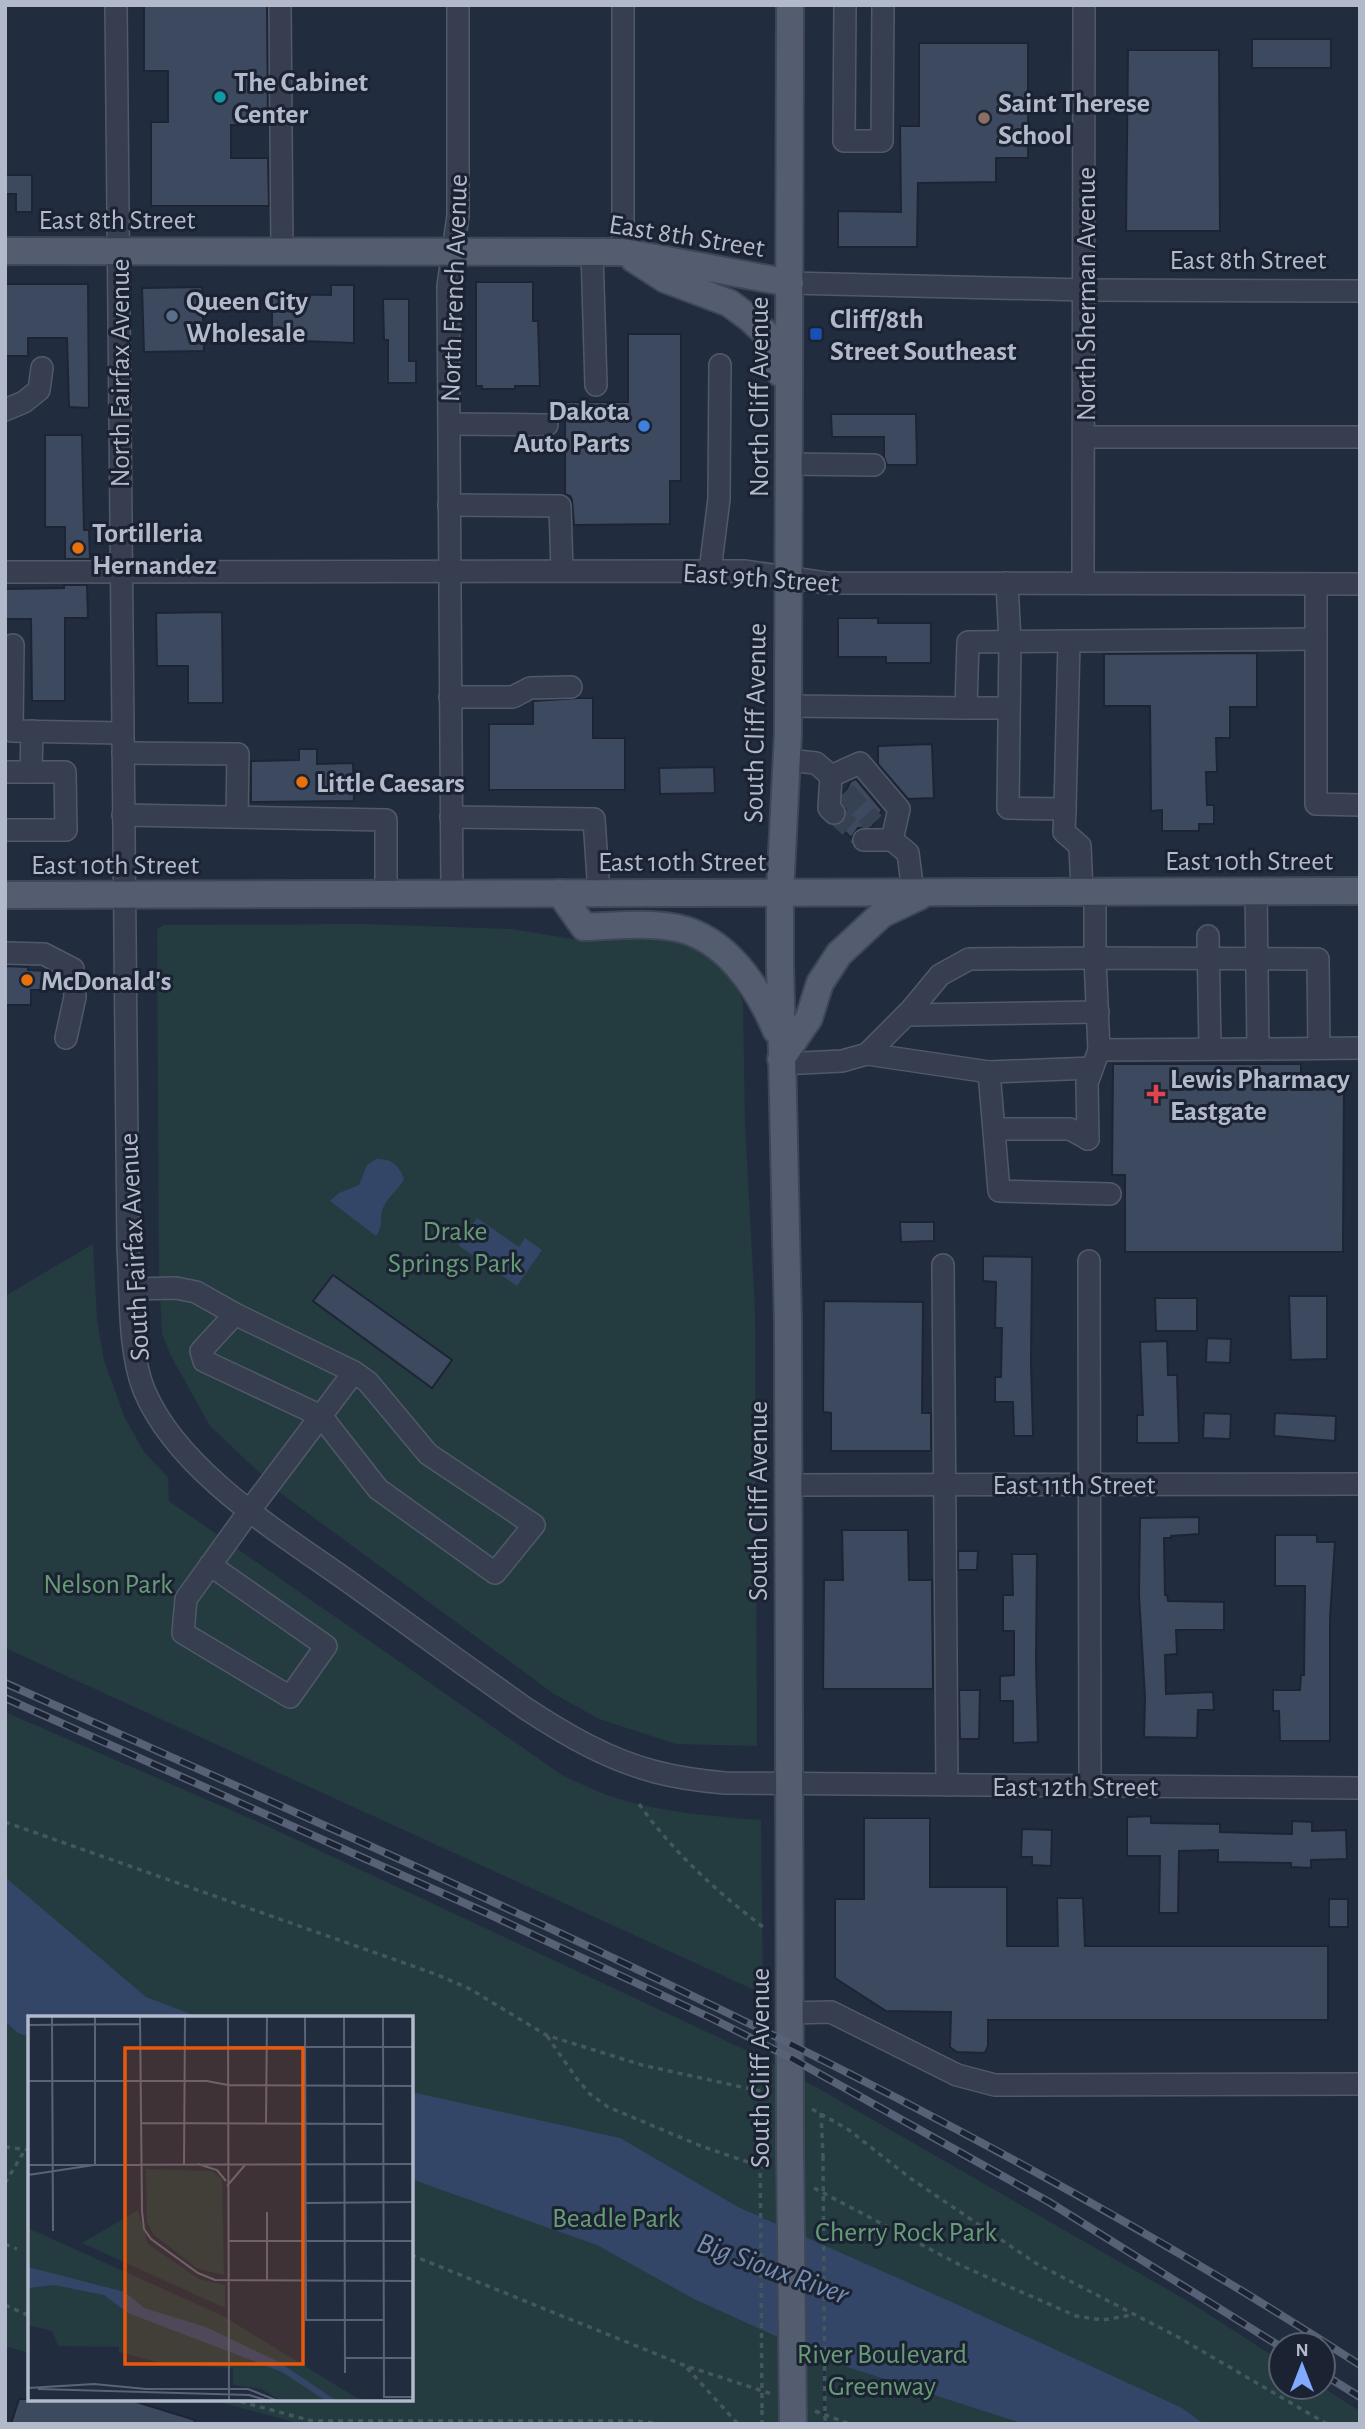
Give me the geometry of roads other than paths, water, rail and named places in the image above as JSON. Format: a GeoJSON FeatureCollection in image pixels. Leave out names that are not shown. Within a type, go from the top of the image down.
{"type":"FeatureCollection","features":[{"type":"Feature","properties":{"kind":"main road","name":"North Cliff Avenue"},"geometry":{"type":"LineString","coordinates":[[788,578],[790,5]]}},
{"type":"Feature","properties":{"kind":"main road","name":"East 8th Street"},"geometry":{"type":"LineString","coordinates":[[5,251],[623,252],[790,283]]}},
{"type":"Feature","properties":{"kind":"main road"},"geometry":{"type":"LineString","coordinates":[[623,252],[664,279],[729,303],[770,337],[777,354],[789,419]]}},
{"type":"Feature","properties":{"kind":"main road","name":"South Cliff Avenue"},"geometry":{"type":"LineString","coordinates":[[788,578],[787,760],[780,892],[781,1054],[788,1323],[790,2145],[800,2416]]}},
{"type":"Feature","properties":{"kind":"main road","name":"East 10th Street"},"geometry":{"type":"LineString","coordinates":[[5,895],[1360,891]]}},
{"type":"Feature","properties":{"kind":"main road"},"geometry":{"type":"LineString","coordinates":[[781,1054],[809,1018],[820,983],[839,954],[882,914],[923,892]]}},
{"type":"Feature","properties":{"kind":"main road"},"geometry":{"type":"LineString","coordinates":[[560,894],[584,927],[678,928],[701,937],[725,953],[751,983],[768,1009],[781,1054]]}},
{"type":"Feature","properties":{"kind":"street","name":"North Fairfax Avenue"},"geometry":{"type":"LineString","coordinates":[[116,5],[121,572]]}},
{"type":"Feature","properties":{"kind":"street"},"geometry":{"type":"LineString","coordinates":[[280,5],[282,251]]}},
{"type":"Feature","properties":{"kind":"street","name":"North French Avenue"},"geometry":{"type":"LineString","coordinates":[[452,894],[447,286],[458,216],[458,5]]}},
{"type":"Feature","properties":{"kind":"street"},"geometry":{"type":"LineString","coordinates":[[623,5],[623,252]]}},
{"type":"Feature","properties":{"kind":"street"},"geometry":{"type":"LineString","coordinates":[[845,5],[844,141],[882,141],[883,5]]}},
{"type":"Feature","properties":{"kind":"street","name":"North Sherman Avenue"},"geometry":{"type":"LineString","coordinates":[[1083,583],[1084,5]]}},
{"type":"Feature","properties":{"kind":"street"},"geometry":{"type":"LineString","coordinates":[[592,252],[596,385]]}},
{"type":"Feature","properties":{"kind":"street","name":"East 8th Street"},"geometry":{"type":"LineString","coordinates":[[790,283],[1085,290],[1360,291]]}},
{"type":"Feature","properties":{"kind":"street"},"geometry":{"type":"LineString","coordinates":[[710,570],[719,499],[720,365]]}},
{"type":"Feature","properties":{"kind":"street"},"geometry":{"type":"LineString","coordinates":[[5,410],[24,402],[39,390],[42,368]]}},
{"type":"Feature","properties":{"kind":"street"},"geometry":{"type":"LineString","coordinates":[[449,424],[547,425]]}},
{"type":"Feature","properties":{"kind":"street"},"geometry":{"type":"LineString","coordinates":[[1085,436],[1360,437]]}},
{"type":"Feature","properties":{"kind":"street"},"geometry":{"type":"LineString","coordinates":[[789,464],[874,465]]}},
{"type":"Feature","properties":{"kind":"street"},"geometry":{"type":"LineString","coordinates":[[449,505],[560,506],[562,570]]}},
{"type":"Feature","properties":{"kind":"street","name":"East 9th Street"},"geometry":{"type":"LineString","coordinates":[[5,572],[745,570],[827,583],[1360,584]]}},
{"type":"Feature","properties":{"kind":"street","name":"South Fairfax Avenue"},"geometry":{"type":"LineString","coordinates":[[121,572],[126,1135],[131,1289],[134,1347],[141,1378],[163,1424],[198,1467],[250,1510],[525,1709],[559,1730],[592,1748],[656,1773],[725,1783],[791,1784]]}},
{"type":"Feature","properties":{"kind":"street"},"geometry":{"type":"LineString","coordinates":[[1007,583],[1010,642],[1008,808],[1065,809]]}},
{"type":"Feature","properties":{"kind":"street"},"geometry":{"type":"LineString","coordinates":[[1316,584],[1316,804],[1360,805]]}},
{"type":"Feature","properties":{"kind":"street"},"geometry":{"type":"LineString","coordinates":[[966,708],[968,642],[1316,639]]}},
{"type":"Feature","properties":{"kind":"street"},"geometry":{"type":"LineString","coordinates":[[994,1129],[1070,1129],[1088,1139],[1087,1083],[1095,1059],[1098,1012],[1088,892],[1080,846],[1064,832],[1069,642]]}},
{"type":"Feature","properties":{"kind":"street"},"geometry":{"type":"LineString","coordinates":[[13,645],[12,731],[238,754],[237,817]]}},
{"type":"Feature","properties":{"kind":"street"},"geometry":{"type":"LineString","coordinates":[[450,697],[513,697],[530,688],[571,688]]}},
{"type":"Feature","properties":{"kind":"street"},"geometry":{"type":"LineString","coordinates":[[788,706],[1009,708]]}},
{"type":"Feature","properties":{"kind":"street"},"geometry":{"type":"LineString","coordinates":[[31,772],[32,731]]}},
{"type":"Feature","properties":{"kind":"street"},"geometry":{"type":"LineString","coordinates":[[787,760],[816,763],[845,792]]}},
{"type":"Feature","properties":{"kind":"street"},"geometry":{"type":"LineString","coordinates":[[831,776],[860,763],[899,809],[892,840]]}},
{"type":"Feature","properties":{"kind":"street"},"geometry":{"type":"LineString","coordinates":[[5,772],[65,772],[66,830],[5,830]]}},
{"type":"Feature","properties":{"kind":"street"},"geometry":{"type":"LineString","coordinates":[[831,776],[829,808],[834,813]]}},
{"type":"Feature","properties":{"kind":"street"},"geometry":{"type":"LineString","coordinates":[[123,815],[386,820],[386,894]]}},
{"type":"Feature","properties":{"kind":"street"},"geometry":{"type":"LineString","coordinates":[[451,817],[594,819],[599,893]]}},
{"type":"Feature","properties":{"kind":"street"},"geometry":{"type":"LineString","coordinates":[[869,832],[892,840],[908,853],[923,892]]}},
{"type":"Feature","properties":{"kind":"street"},"geometry":{"type":"LineString","coordinates":[[1256,891],[1258,1049]]}},
{"type":"Feature","properties":{"kind":"street"},"geometry":{"type":"LineString","coordinates":[[1208,936],[1210,1049]]}},
{"type":"Feature","properties":{"kind":"street"},"geometry":{"type":"LineString","coordinates":[[5,953],[44,954],[73,969],[75,997],[66,1038]]}},
{"type":"Feature","properties":{"kind":"street"},"geometry":{"type":"LineString","coordinates":[[867,1054],[906,1015],[940,975],[969,959],[1318,959],[1319,1048]]}},
{"type":"Feature","properties":{"kind":"street"},"geometry":{"type":"LineString","coordinates":[[906,1015],[1098,1012]]}},
{"type":"Feature","properties":{"kind":"street"},"geometry":{"type":"LineString","coordinates":[[781,1054],[842,1061],[867,1054],[989,1072],[1210,1049],[1360,1048]]}},
{"type":"Feature","properties":{"kind":"street"},"geometry":{"type":"LineString","coordinates":[[989,1072],[999,1191],[1110,1194]]}},
{"type":"Feature","properties":{"kind":"street"},"geometry":{"type":"LineString","coordinates":[[1089,1261],[1090,1786]]}},
{"type":"Feature","properties":{"kind":"street"},"geometry":{"type":"LineString","coordinates":[[943,1265],[947,1785]]}},
{"type":"Feature","properties":{"kind":"street"},"geometry":{"type":"LineString","coordinates":[[131,1289],[176,1288],[196,1292],[354,1372],[368,1382],[428,1454],[534,1525],[495,1573],[378,1489],[321,1416],[204,1361],[201,1351],[235,1314]]}},
{"type":"Feature","properties":{"kind":"street"},"geometry":{"type":"LineString","coordinates":[[210,1565],[326,1646],[290,1697],[183,1633],[186,1599],[210,1565],[250,1510],[354,1372]]}},
{"type":"Feature","properties":{"kind":"street","name":"East 11th Street"},"geometry":{"type":"LineString","coordinates":[[789,1485],[1360,1484]]}},
{"type":"Feature","properties":{"kind":"street","name":"East 12th Street"},"geometry":{"type":"LineString","coordinates":[[791,1784],[1360,1788]]}},
{"type":"Feature","properties":{"kind":"street"},"geometry":{"type":"LineString","coordinates":[[790,2013],[831,2012],[957,2075],[995,2085],[1360,2084]]}},
{"type":"Feature","properties":{"kind":"water"},"geometry":{"type":"Polygon","coordinates":[[[376,1159],[394,1163],[404,1179],[383,1208],[376,1236],[330,1201],[339,1193],[359,1185],[367,1165],[376,1159]]]}},
{"type":"Feature","properties":{"kind":"water"},"geometry":{"type":"Polygon","coordinates":[[[477,1218],[519,1247],[525,1238],[542,1250],[517,1286],[458,1245],[477,1218]]]}},
{"type":"Feature","properties":{"kind":"water"},"geometry":{"type":"Polygon","coordinates":[[[5,1877],[146,1997],[196,2016],[28,2016],[28,2036],[18,2033],[5,2021],[5,1877]]]}},
{"type":"Feature","properties":{"kind":"water","name":"Big Sioux River"},"geometry":{"type":"Polygon","coordinates":[[[413,2092],[620,2138],[738,2207],[1182,2408],[1204,2424],[1024,2424],[835,2363],[694,2299],[597,2245],[413,2180],[413,2092]]]}},
{"type":"Feature","properties":{"kind":"tunnel"},"geometry":{"type":"LineString","coordinates":[[845,792],[874,823]]}},
{"type":"Feature","properties":{"kind":"tunnel"},"geometry":{"type":"LineString","coordinates":[[834,813],[864,840]]}},
{"type":"Feature","properties":{"kind":"railway"},"geometry":{"type":"LineString","coordinates":[[5,1683],[525,1917],[866,2082],[1034,2171],[1199,2265],[1360,2365]]}},
{"type":"Feature","properties":{"kind":"railway"},"geometry":{"type":"LineString","coordinates":[[5,1698],[480,1910],[791,2058],[1049,2202],[1267,2338]]}},
{"type":"Feature","properties":{"kind":"railway"},"geometry":{"type":"LineString","coordinates":[[1337,2383],[1360,2397]]}},
{"type":"Feature","properties":{"kind":"place","name":"The Cabinet Center"},"geometry":{"type":"Point","coordinates":[220,97]}},
{"type":"Feature","properties":{"kind":"place","name":"Saint Therese School"},"geometry":{"type":"Point","coordinates":[984,118]}},
{"type":"Feature","properties":{"kind":"place","name":"Queen City Wholesale"},"geometry":{"type":"Point","coordinates":[172,316]}},
{"type":"Feature","properties":{"kind":"place","name":"Cliff/8th Street Southeast"},"geometry":{"type":"Point","coordinates":[816,334]}},
{"type":"Feature","properties":{"kind":"place","name":"Dakota Auto Parts"},"geometry":{"type":"Point","coordinates":[644,426]}},
{"type":"Feature","properties":{"kind":"place","name":"Tortilleria Hernandez"},"geometry":{"type":"Point","coordinates":[78,548]}},
{"type":"Feature","properties":{"kind":"place","name":"Little Caesars"},"geometry":{"type":"Point","coordinates":[302,782]}},
{"type":"Feature","properties":{"kind":"place","name":"McDonald's"},"geometry":{"type":"Point","coordinates":[27,980]}},
{"type":"Feature","properties":{"kind":"place","name":"Lewis Pharmacy Eastgate"},"geometry":{"type":"Point","coordinates":[1156,1094]}},
{"type":"Feature","properties":{"kind":"park label","name":"Drake Springs Park"},"geometry":{"type":"Point","coordinates":[455,1246]}},
{"type":"Feature","properties":{"kind":"park label","name":"Nelson Park"},"geometry":{"type":"Point","coordinates":[108,1583]}},
{"type":"Feature","properties":{"kind":"park label","name":"Beadle Park"},"geometry":{"type":"Point","coordinates":[616,2217]}},
{"type":"Feature","properties":{"kind":"park label","name":"Cherry Rock Park"},"geometry":{"type":"Point","coordinates":[906,2231]}},
{"type":"Feature","properties":{"kind":"park label","name":"River Boulevard Greenway"},"geometry":{"type":"Point","coordinates":[882,2369]}}]}
